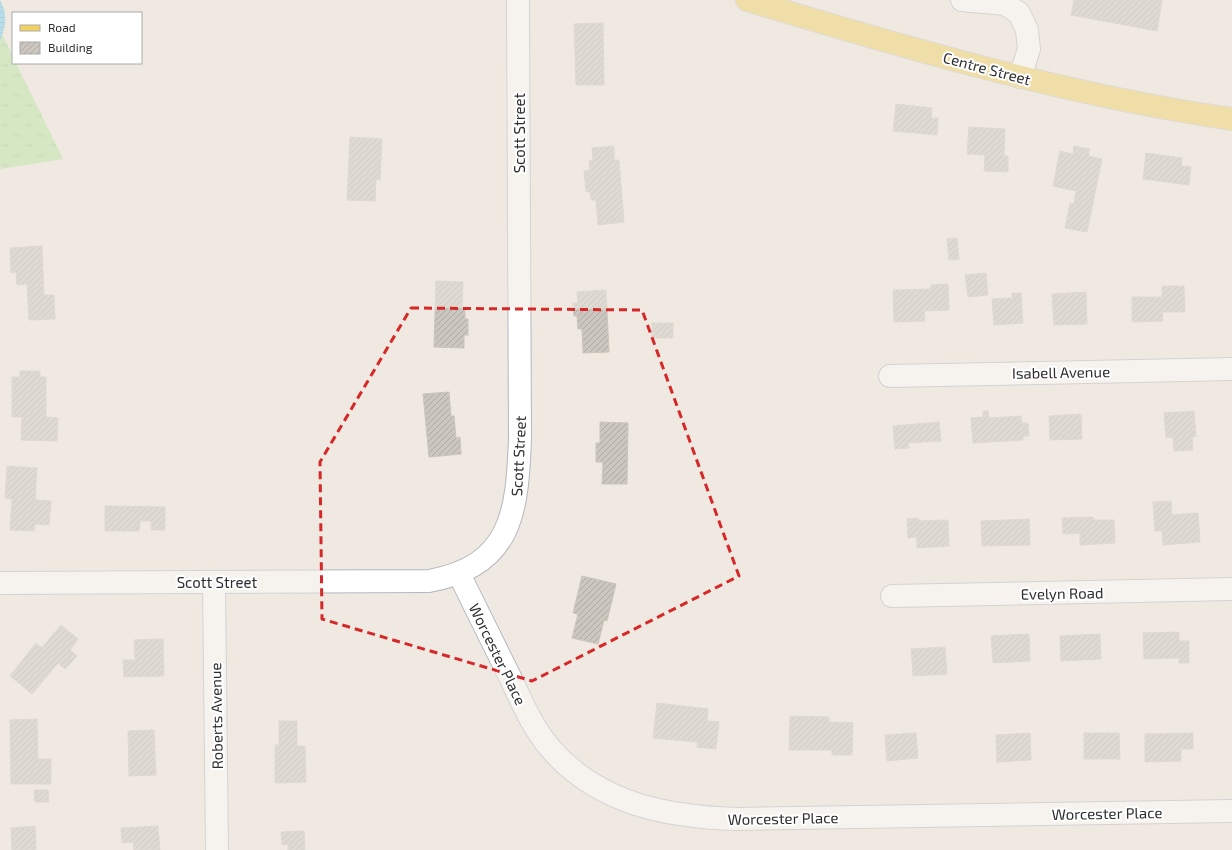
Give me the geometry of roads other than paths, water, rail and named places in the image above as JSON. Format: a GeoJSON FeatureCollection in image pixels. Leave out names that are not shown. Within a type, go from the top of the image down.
{"type":"FeatureCollection","features":[{"type":"Feature","properties":{"kind":"main road","name":"Centre Street"},"geometry":{"type":"LineString","coordinates":[[746,0],[874,38],[1020,77],[1134,103],[1232,119]]}},
{"type":"Feature","properties":{"kind":"street","name":"Scott Street"},"geometry":{"type":"LineString","coordinates":[[0,583],[405,582],[429,580],[459,574],[472,567],[485,557],[502,538],[513,514],[519,478],[518,0]]}},
{"type":"Feature","properties":{"kind":"street"},"geometry":{"type":"LineString","coordinates":[[962,0],[1005,4],[1019,13],[1027,30],[1029,49],[1020,77]]}},
{"type":"Feature","properties":{"kind":"street","name":"Isabell Avenue"},"geometry":{"type":"LineString","coordinates":[[890,376],[1232,369]]}},
{"type":"Feature","properties":{"kind":"street","name":"Worcester Place"},"geometry":{"type":"LineString","coordinates":[[459,574],[526,711],[550,748],[577,774],[608,793],[651,810],[696,818],[737,819],[1232,811]]}},
{"type":"Feature","properties":{"kind":"street","name":"Roberts Avenue"},"geometry":{"type":"LineString","coordinates":[[214,582],[217,850]]}},
{"type":"Feature","properties":{"kind":"street","name":"Evelyn Road"},"geometry":{"type":"LineString","coordinates":[[892,596],[1232,589]]}},
{"type":"Feature","properties":{"kind":"water"},"geometry":{"type":"Polygon","coordinates":[[[0,0],[3,5],[5,20],[4,30],[0,41],[0,0]]]}}]}
